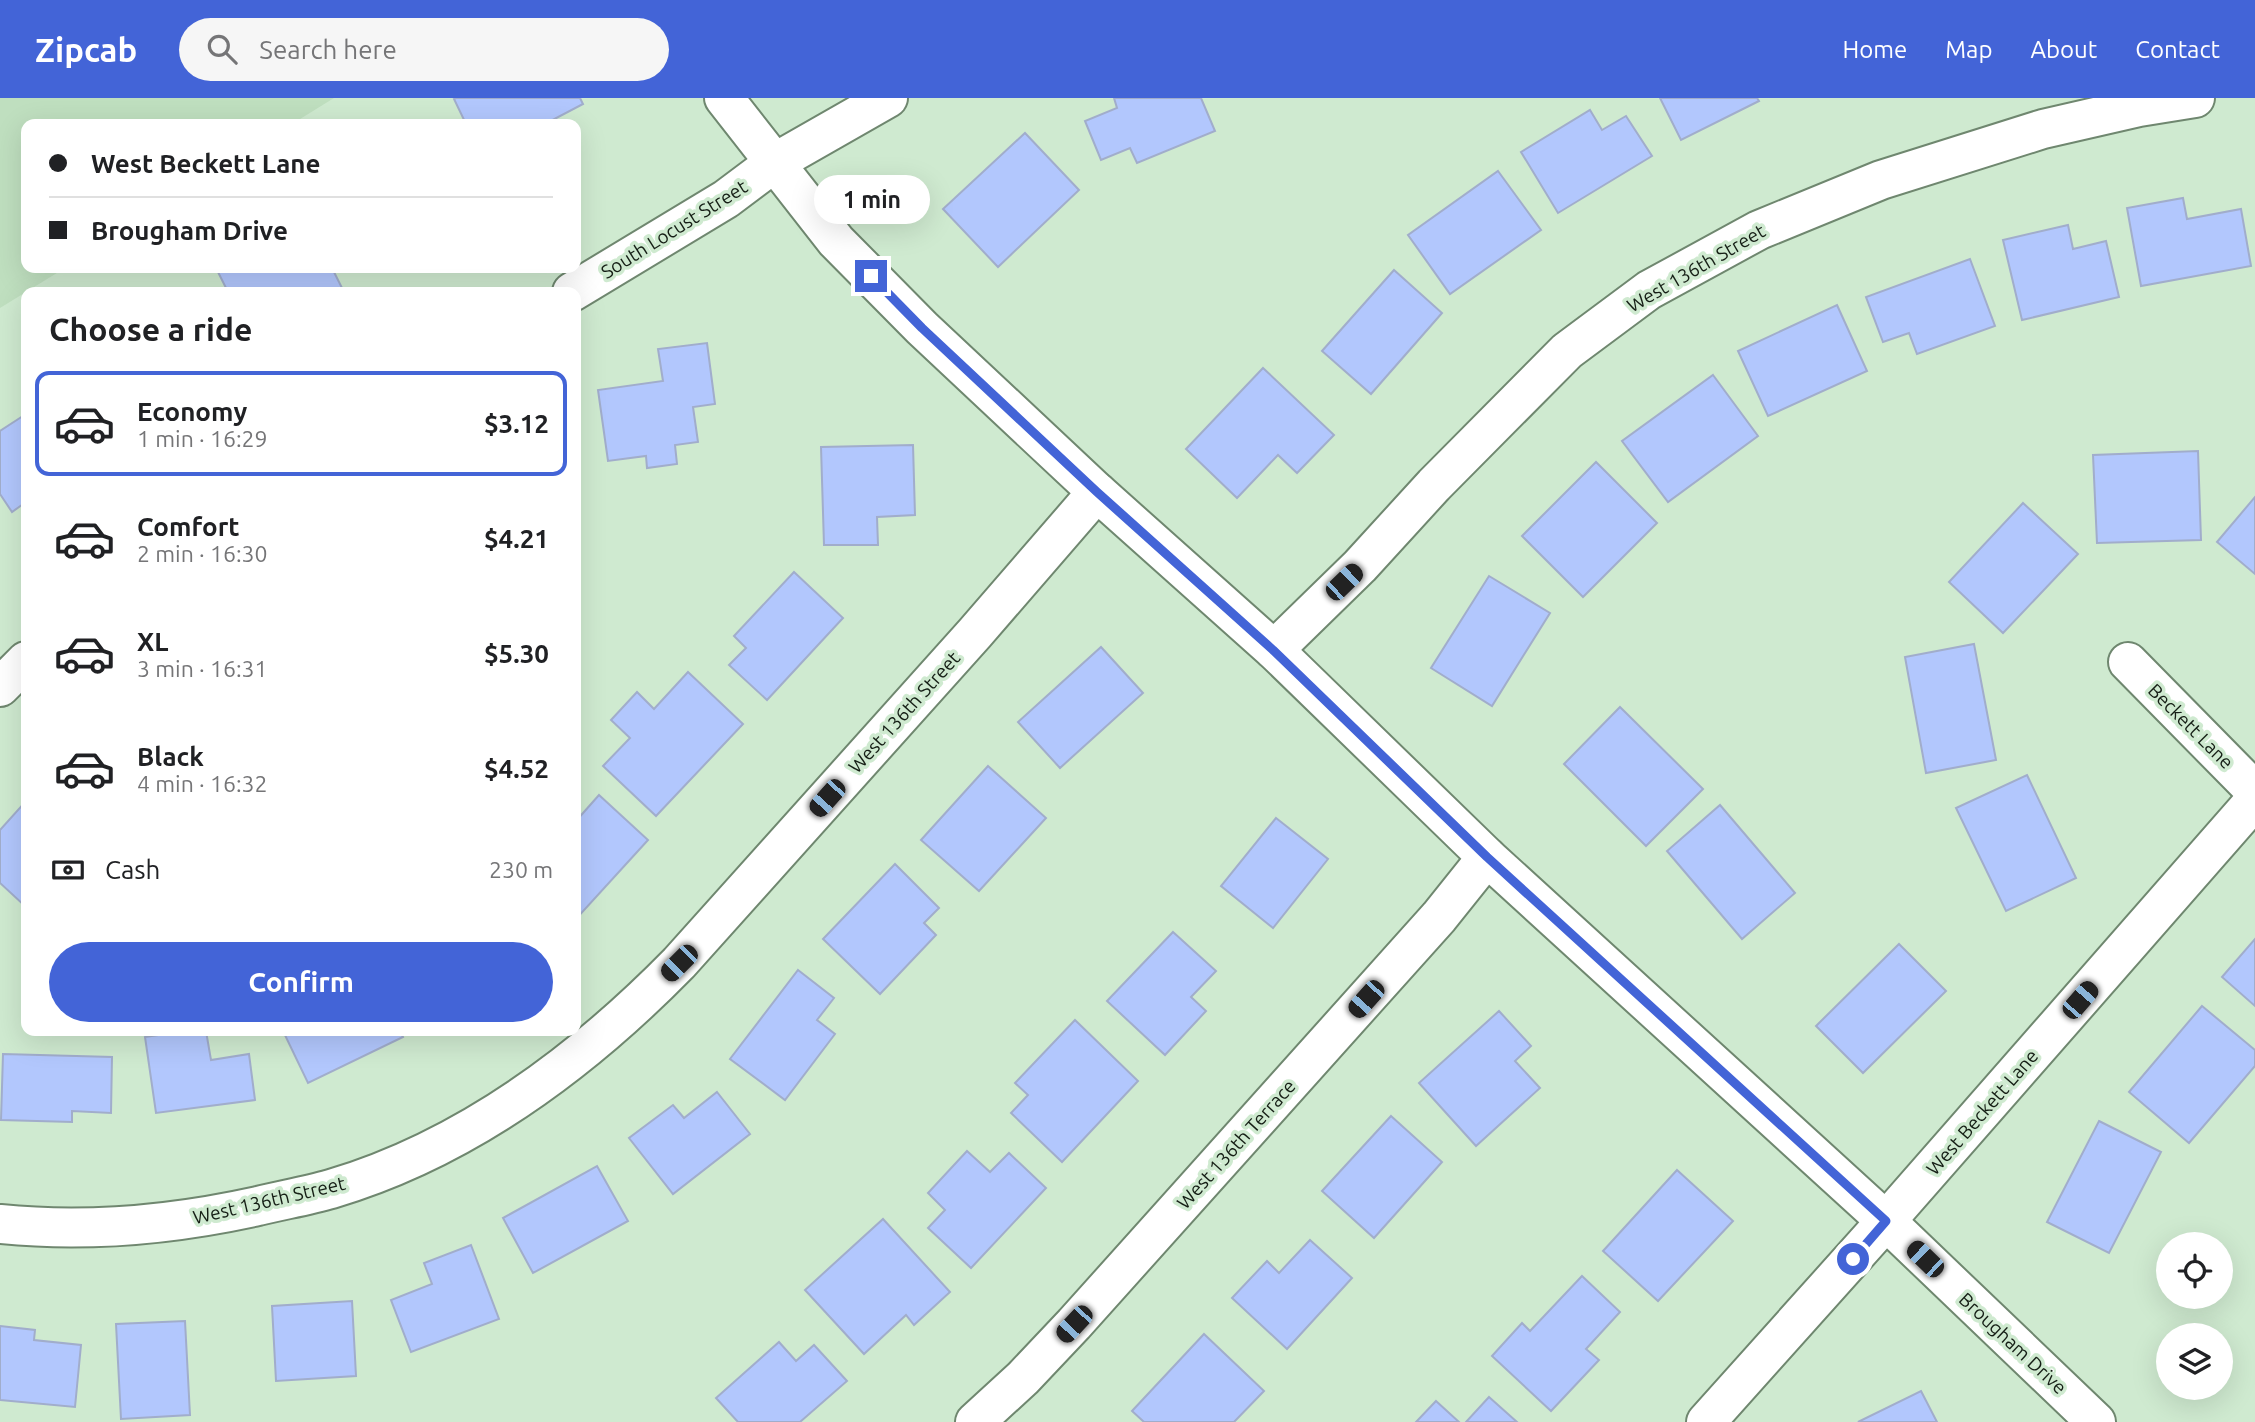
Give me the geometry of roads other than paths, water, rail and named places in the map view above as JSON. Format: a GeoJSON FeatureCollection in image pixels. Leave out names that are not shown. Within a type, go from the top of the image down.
{"type":"FeatureCollection","features":[{"type":"Feature","properties":{"kind":"street","name":"Brougham Drive"},"geometry":{"type":"LineString","coordinates":[[724,98],[836,241],[922,328],[1097,492],[1273,650],[1487,857],[1886,1221],[2096,1422]]}},
{"type":"Feature","properties":{"kind":"street","name":"South Locust Street"},"geometry":{"type":"LineString","coordinates":[[580,287],[726,199],[774,163],[888,98]]}},
{"type":"Feature","properties":{"kind":"street","name":"West 136th Street"},"geometry":{"type":"LineString","coordinates":[[1273,650],[1360,566],[1434,485],[1567,351],[1649,290],[1759,230],[1881,180],[2043,129],[2139,107],[2195,98]]}},
{"type":"Feature","properties":{"kind":"street","name":"West 136th Street"},"geometry":{"type":"LineString","coordinates":[[0,1224],[68,1228],[133,1226],[199,1219],[331,1189],[397,1164],[461,1133],[520,1099],[583,1052],[639,1004],[679,963],[1097,492]]}},
{"type":"Feature","properties":{"kind":"street","name":"Beckett Lane"},"geometry":{"type":"LineString","coordinates":[[2128,662],[2255,791]]}},
{"type":"Feature","properties":{"kind":"street"},"geometry":{"type":"LineString","coordinates":[[0,687],[21,666]]}},
{"type":"Feature","properties":{"kind":"street","name":"West Beckett Lane"},"geometry":{"type":"LineString","coordinates":[[1706,1422],[2255,800]]}},
{"type":"Feature","properties":{"kind":"street","name":"West 136th Terrace"},"geometry":{"type":"LineString","coordinates":[[975,1422],[1023,1378],[1074,1324],[1430,928],[1487,857]]}}]}
